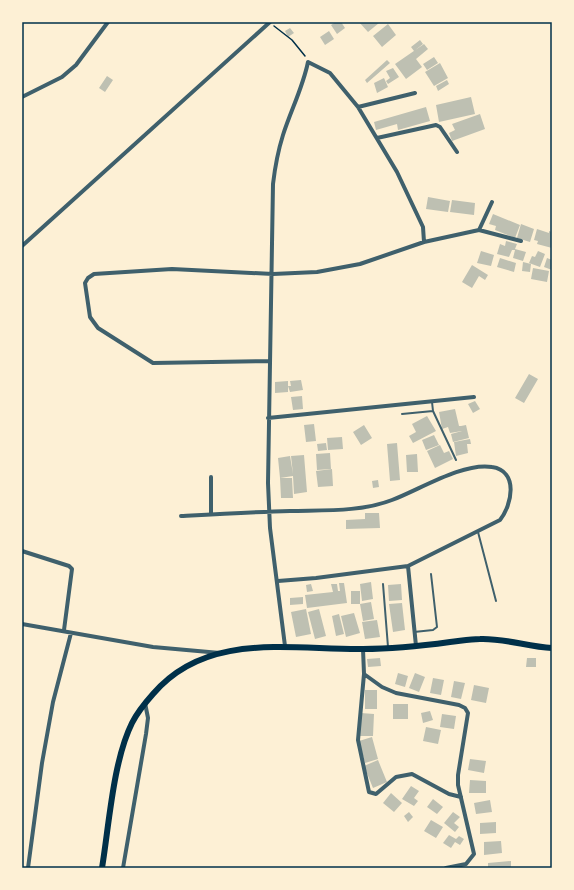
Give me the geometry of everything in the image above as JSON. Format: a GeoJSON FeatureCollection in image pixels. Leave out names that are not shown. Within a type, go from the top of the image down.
{"type":"FeatureCollection","features":[{"type":"Feature","properties":{"kind":"main road"},"geometry":{"type":"LineString","coordinates":[[102,868],[117,769],[132,723],[145,703],[172,674],[193,662],[242,648],[285,646],[363,649],[416,646],[480,639],[502,640],[552,648]]}},
{"type":"Feature","properties":{"kind":"street"},"geometry":{"type":"LineString","coordinates":[[22,98],[62,77],[76,65],[108,22]]}},
{"type":"Feature","properties":{"kind":"street"},"geometry":{"type":"LineString","coordinates":[[22,246],[270,22]]}},
{"type":"Feature","properties":{"kind":"street"},"geometry":{"type":"LineString","coordinates":[[285,646],[269,512],[268,483],[269,361],[273,274],[275,168],[283,135],[305,77],[308,62],[330,72],[358,107],[397,172],[423,227],[424,242]]}},
{"type":"Feature","properties":{"kind":"street"},"geometry":{"type":"LineString","coordinates":[[358,107],[415,93]]}},
{"type":"Feature","properties":{"kind":"street"},"geometry":{"type":"LineString","coordinates":[[377,138],[436,125],[440,127],[457,152]]}},
{"type":"Feature","properties":{"kind":"street"},"geometry":{"type":"LineString","coordinates":[[478,230],[492,202]]}},
{"type":"Feature","properties":{"kind":"street"},"geometry":{"type":"LineString","coordinates":[[269,361],[153,363],[98,328],[90,317],[85,283],[88,278],[94,274],[172,269],[273,274],[317,272],[360,264],[424,242],[478,230],[521,241]]}},
{"type":"Feature","properties":{"kind":"street"},"geometry":{"type":"LineString","coordinates":[[268,418],[474,397]]}},
{"type":"Feature","properties":{"kind":"street"},"geometry":{"type":"LineString","coordinates":[[181,516],[334,510],[372,506],[392,500],[476,466],[493,467],[505,473],[512,485],[507,511],[500,520],[408,566],[278,582]]}},
{"type":"Feature","properties":{"kind":"street"},"geometry":{"type":"LineString","coordinates":[[210,477],[211,514]]}},
{"type":"Feature","properties":{"kind":"street"},"geometry":{"type":"LineString","coordinates":[[22,551],[69,566],[72,569],[64,630]]}},
{"type":"Feature","properties":{"kind":"street"},"geometry":{"type":"LineString","coordinates":[[408,566],[416,646]]}},
{"type":"Feature","properties":{"kind":"street"},"geometry":{"type":"LineString","coordinates":[[22,624],[153,646],[222,653]]}},
{"type":"Feature","properties":{"kind":"street"},"geometry":{"type":"LineString","coordinates":[[28,868],[43,756],[53,702],[71,633]]}},
{"type":"Feature","properties":{"kind":"street"},"geometry":{"type":"LineString","coordinates":[[363,649],[364,674],[358,740],[369,792],[376,794],[396,777],[412,774],[449,794],[461,797]]}},
{"type":"Feature","properties":{"kind":"street"},"geometry":{"type":"LineString","coordinates":[[364,674],[396,693],[459,705],[465,708],[468,713],[458,775],[461,797],[474,854],[466,864],[446,868]]}},
{"type":"Feature","properties":{"kind":"street"},"geometry":{"type":"LineString","coordinates":[[123,868],[146,734],[148,718],[145,703]]}},
{"type":"Feature","properties":{"kind":"lane"},"geometry":{"type":"LineString","coordinates":[[432,401],[433,411],[456,460]]}},
{"type":"Feature","properties":{"kind":"lane"},"geometry":{"type":"LineString","coordinates":[[402,414],[433,411]]}},
{"type":"Feature","properties":{"kind":"lane"},"geometry":{"type":"LineString","coordinates":[[478,532],[496,601]]}},
{"type":"Feature","properties":{"kind":"lane"},"geometry":{"type":"LineString","coordinates":[[414,632],[433,630],[437,627],[431,574]]}},
{"type":"Feature","properties":{"kind":"lane"},"geometry":{"type":"LineString","coordinates":[[383,584],[388,648]]}},
{"type":"Feature","properties":{"kind":"path"},"geometry":{"type":"LineString","coordinates":[[270,22],[292,40],[308,62]]}},
{"type":"Feature","properties":{"kind":"building"},"geometry":{"type":"Polygon","coordinates":[[[336,22],[341,22],[345,28],[337,34],[331,25],[336,22]]]}},
{"type":"Feature","properties":{"kind":"building"},"geometry":{"type":"Polygon","coordinates":[[[359,22],[378,22],[379,23],[368,32],[359,22]]]}},
{"type":"Feature","properties":{"kind":"building"},"geometry":{"type":"Polygon","coordinates":[[[388,24],[396,35],[382,47],[373,36],[388,24]]]}},
{"type":"Feature","properties":{"kind":"building"},"geometry":{"type":"Polygon","coordinates":[[[290,28],[294,33],[288,37],[285,31],[290,28]]]}},
{"type":"Feature","properties":{"kind":"building"},"geometry":{"type":"Polygon","coordinates":[[[329,31],[334,39],[325,45],[320,37],[329,31]]]}},
{"type":"Feature","properties":{"kind":"building"},"geometry":{"type":"Polygon","coordinates":[[[420,40],[423,44],[414,51],[411,47],[420,40]]]}},
{"type":"Feature","properties":{"kind":"building"},"geometry":{"type":"Polygon","coordinates":[[[424,44],[428,49],[416,59],[422,67],[406,79],[395,64],[424,44]]]}},
{"type":"Feature","properties":{"kind":"building"},"geometry":{"type":"Polygon","coordinates":[[[434,57],[438,63],[427,70],[423,64],[434,57]]]}},
{"type":"Feature","properties":{"kind":"building"},"geometry":{"type":"Polygon","coordinates":[[[387,60],[390,63],[367,83],[365,80],[387,60]]]}},
{"type":"Feature","properties":{"kind":"building"},"geometry":{"type":"Polygon","coordinates":[[[440,63],[448,78],[434,86],[425,72],[440,63]]]}},
{"type":"Feature","properties":{"kind":"building"},"geometry":{"type":"Polygon","coordinates":[[[393,68],[399,77],[388,84],[386,81],[390,78],[386,71],[393,68]]]}},
{"type":"Feature","properties":{"kind":"building"},"geometry":{"type":"Polygon","coordinates":[[[107,76],[113,80],[105,92],[99,88],[107,76]]]}},
{"type":"Feature","properties":{"kind":"building"},"geometry":{"type":"Polygon","coordinates":[[[384,78],[388,87],[377,93],[374,83],[384,78]]]}},
{"type":"Feature","properties":{"kind":"building"},"geometry":{"type":"Polygon","coordinates":[[[447,80],[449,84],[438,91],[436,86],[447,80]]]}},
{"type":"Feature","properties":{"kind":"building"},"geometry":{"type":"Polygon","coordinates":[[[471,97],[475,114],[439,122],[436,105],[471,97]]]}},
{"type":"Feature","properties":{"kind":"building"},"geometry":{"type":"Polygon","coordinates":[[[426,107],[430,121],[398,130],[397,124],[376,130],[374,122],[426,107]]]}},
{"type":"Feature","properties":{"kind":"building"},"geometry":{"type":"Polygon","coordinates":[[[480,114],[485,129],[452,141],[449,133],[455,130],[452,124],[480,114]]]}},
{"type":"Feature","properties":{"kind":"building"},"geometry":{"type":"Polygon","coordinates":[[[428,197],[450,201],[448,212],[426,209],[428,197]]]}},
{"type":"Feature","properties":{"kind":"building"},"geometry":{"type":"Polygon","coordinates":[[[452,200],[475,203],[474,215],[450,212],[452,200]]]}},
{"type":"Feature","properties":{"kind":"building"},"geometry":{"type":"Polygon","coordinates":[[[493,214],[520,225],[515,238],[495,230],[496,226],[489,224],[493,214]]]}},
{"type":"Feature","properties":{"kind":"building"},"geometry":{"type":"Polygon","coordinates":[[[521,224],[534,229],[530,242],[517,238],[521,224]]]}},
{"type":"Feature","properties":{"kind":"building"},"geometry":{"type":"Polygon","coordinates":[[[537,229],[549,233],[549,231],[552,232],[552,248],[537,244],[538,241],[534,240],[537,229]]]}},
{"type":"Feature","properties":{"kind":"building"},"geometry":{"type":"Polygon","coordinates":[[[506,241],[517,244],[515,249],[526,252],[523,261],[513,258],[515,250],[512,250],[509,257],[497,254],[500,244],[505,246],[506,241]]]}},
{"type":"Feature","properties":{"kind":"building"},"geometry":{"type":"Polygon","coordinates":[[[481,251],[494,255],[491,266],[477,263],[481,251]]]}},
{"type":"Feature","properties":{"kind":"building"},"geometry":{"type":"Polygon","coordinates":[[[538,251],[545,254],[540,267],[529,263],[532,256],[535,257],[538,251]]]}},
{"type":"Feature","properties":{"kind":"building"},"geometry":{"type":"Polygon","coordinates":[[[500,258],[516,263],[514,272],[497,267],[500,258]]]}},
{"type":"Feature","properties":{"kind":"building"},"geometry":{"type":"Polygon","coordinates":[[[547,258],[552,260],[552,270],[544,267],[547,258]]]}},
{"type":"Feature","properties":{"kind":"building"},"geometry":{"type":"Polygon","coordinates":[[[523,262],[531,264],[530,272],[522,271],[523,262]]]}},
{"type":"Feature","properties":{"kind":"building"},"geometry":{"type":"Polygon","coordinates":[[[472,265],[488,275],[485,280],[479,276],[472,288],[462,282],[472,265]]]}},
{"type":"Feature","properties":{"kind":"building"},"geometry":{"type":"Polygon","coordinates":[[[533,268],[549,271],[547,282],[531,279],[533,268]]]}},
{"type":"Feature","properties":{"kind":"building"},"geometry":{"type":"Polygon","coordinates":[[[529,374],[538,379],[524,403],[515,398],[529,374]]]}},
{"type":"Feature","properties":{"kind":"building"},"geometry":{"type":"Polygon","coordinates":[[[301,380],[303,390],[290,392],[288,386],[291,386],[290,381],[301,380]]]}},
{"type":"Feature","properties":{"kind":"building"},"geometry":{"type":"Polygon","coordinates":[[[288,381],[288,392],[275,393],[275,382],[288,381]]]}},
{"type":"Feature","properties":{"kind":"building"},"geometry":{"type":"Polygon","coordinates":[[[302,396],[303,409],[293,410],[291,397],[302,396]]]}},
{"type":"Feature","properties":{"kind":"building"},"geometry":{"type":"Polygon","coordinates":[[[475,401],[480,409],[473,413],[468,404],[475,401]]]}},
{"type":"Feature","properties":{"kind":"building"},"geometry":{"type":"Polygon","coordinates":[[[455,409],[459,426],[461,426],[462,431],[450,433],[448,427],[442,429],[439,412],[455,409]]]}},
{"type":"Feature","properties":{"kind":"building"},"geometry":{"type":"Polygon","coordinates":[[[427,416],[436,431],[413,443],[409,436],[416,432],[412,424],[427,416]]]}},
{"type":"Feature","properties":{"kind":"building"},"geometry":{"type":"Polygon","coordinates":[[[314,424],[316,441],[306,442],[304,425],[314,424]]]}},
{"type":"Feature","properties":{"kind":"building"},"geometry":{"type":"Polygon","coordinates":[[[364,425],[372,438],[361,445],[353,432],[364,425]]]}},
{"type":"Feature","properties":{"kind":"building"},"geometry":{"type":"Polygon","coordinates":[[[466,425],[469,438],[453,442],[451,434],[462,431],[461,426],[466,425]]]}},
{"type":"Feature","properties":{"kind":"building"},"geometry":{"type":"Polygon","coordinates":[[[434,435],[439,445],[426,450],[422,440],[434,435]]]}},
{"type":"Feature","properties":{"kind":"building"},"geometry":{"type":"Polygon","coordinates":[[[342,437],[343,449],[328,450],[327,438],[342,437]]]}},
{"type":"Feature","properties":{"kind":"building"},"geometry":{"type":"Polygon","coordinates":[[[470,439],[471,444],[467,444],[468,453],[456,456],[454,442],[470,439]]]}},
{"type":"Feature","properties":{"kind":"building"},"geometry":{"type":"Polygon","coordinates":[[[326,443],[327,450],[318,451],[317,444],[326,443]]]}},
{"type":"Feature","properties":{"kind":"building"},"geometry":{"type":"Polygon","coordinates":[[[397,443],[400,480],[390,481],[387,444],[397,443]]]}},
{"type":"Feature","properties":{"kind":"building"},"geometry":{"type":"Polygon","coordinates":[[[440,445],[444,453],[449,451],[453,459],[435,468],[427,451],[440,445]]]}},
{"type":"Feature","properties":{"kind":"building"},"geometry":{"type":"Polygon","coordinates":[[[330,453],[331,469],[317,470],[316,454],[330,453]]]}},
{"type":"Feature","properties":{"kind":"building"},"geometry":{"type":"Polygon","coordinates":[[[417,454],[418,472],[407,472],[406,455],[417,454]]]}},
{"type":"Feature","properties":{"kind":"building"},"geometry":{"type":"Polygon","coordinates":[[[304,455],[307,492],[294,494],[293,476],[280,478],[278,458],[290,456],[293,474],[291,456],[304,455]]]}},
{"type":"Feature","properties":{"kind":"building"},"geometry":{"type":"Polygon","coordinates":[[[332,469],[333,486],[318,487],[316,471],[332,469]]]}},
{"type":"Feature","properties":{"kind":"building"},"geometry":{"type":"Polygon","coordinates":[[[280,478],[292,478],[293,498],[281,498],[280,478]]]}},
{"type":"Feature","properties":{"kind":"building"},"geometry":{"type":"Polygon","coordinates":[[[378,480],[379,487],[373,488],[372,481],[378,480]]]}},
{"type":"Feature","properties":{"kind":"building"},"geometry":{"type":"Polygon","coordinates":[[[365,513],[379,513],[380,528],[346,529],[346,520],[365,519],[365,513]]]}},
{"type":"Feature","properties":{"kind":"building"},"geometry":{"type":"Polygon","coordinates":[[[371,582],[373,599],[362,601],[360,584],[371,582]]]}},
{"type":"Feature","properties":{"kind":"building"},"geometry":{"type":"Polygon","coordinates":[[[339,583],[344,583],[347,603],[307,608],[305,595],[333,592],[331,584],[337,584],[338,591],[340,591],[339,583]]]}},
{"type":"Feature","properties":{"kind":"building"},"geometry":{"type":"Polygon","coordinates":[[[311,584],[313,591],[307,592],[306,585],[311,584]]]}},
{"type":"Feature","properties":{"kind":"building"},"geometry":{"type":"Polygon","coordinates":[[[401,584],[402,600],[389,601],[388,585],[401,584]]]}},
{"type":"Feature","properties":{"kind":"building"},"geometry":{"type":"Polygon","coordinates":[[[351,591],[360,591],[360,604],[351,604],[351,591]]]}},
{"type":"Feature","properties":{"kind":"building"},"geometry":{"type":"Polygon","coordinates":[[[303,597],[303,604],[290,605],[290,598],[303,597]]]}},
{"type":"Feature","properties":{"kind":"building"},"geometry":{"type":"Polygon","coordinates":[[[371,602],[374,619],[363,621],[360,604],[371,602]]]}},
{"type":"Feature","properties":{"kind":"building"},"geometry":{"type":"Polygon","coordinates":[[[402,603],[405,630],[393,632],[389,604],[402,603]]]}},
{"type":"Feature","properties":{"kind":"building"},"geometry":{"type":"Polygon","coordinates":[[[306,609],[311,634],[296,637],[291,612],[306,609]]]}},
{"type":"Feature","properties":{"kind":"building"},"geometry":{"type":"Polygon","coordinates":[[[319,609],[326,636],[315,639],[308,612],[319,609]]]}},
{"type":"Feature","properties":{"kind":"building"},"geometry":{"type":"Polygon","coordinates":[[[354,613],[360,633],[346,637],[341,616],[354,613]]]}},
{"type":"Feature","properties":{"kind":"building"},"geometry":{"type":"Polygon","coordinates":[[[339,614],[344,634],[336,636],[332,616],[339,614]]]}},
{"type":"Feature","properties":{"kind":"building"},"geometry":{"type":"Polygon","coordinates":[[[377,620],[380,637],[365,639],[362,622],[377,620]]]}},
{"type":"Feature","properties":{"kind":"building"},"geometry":{"type":"Polygon","coordinates":[[[380,658],[381,666],[368,667],[367,659],[380,658]]]}},
{"type":"Feature","properties":{"kind":"building"},"geometry":{"type":"Polygon","coordinates":[[[527,658],[536,658],[536,667],[526,667],[527,658]]]}},
{"type":"Feature","properties":{"kind":"building"},"geometry":{"type":"Polygon","coordinates":[[[398,673],[408,676],[405,687],[395,684],[398,673]]]}},
{"type":"Feature","properties":{"kind":"building"},"geometry":{"type":"Polygon","coordinates":[[[415,673],[425,677],[419,692],[409,688],[415,673]]]}},
{"type":"Feature","properties":{"kind":"building"},"geometry":{"type":"Polygon","coordinates":[[[433,678],[444,680],[441,695],[430,693],[433,678]]]}},
{"type":"Feature","properties":{"kind":"building"},"geometry":{"type":"Polygon","coordinates":[[[454,681],[465,683],[461,699],[451,697],[454,681]]]}},
{"type":"Feature","properties":{"kind":"building"},"geometry":{"type":"Polygon","coordinates":[[[474,685],[489,688],[486,703],[471,700],[474,685]]]}},
{"type":"Feature","properties":{"kind":"building"},"geometry":{"type":"Polygon","coordinates":[[[365,690],[377,690],[377,709],[365,709],[365,690]]]}},
{"type":"Feature","properties":{"kind":"building"},"geometry":{"type":"Polygon","coordinates":[[[393,704],[408,704],[408,719],[393,719],[393,704]]]}},
{"type":"Feature","properties":{"kind":"building"},"geometry":{"type":"Polygon","coordinates":[[[430,711],[433,720],[423,723],[421,713],[430,711]]]}},
{"type":"Feature","properties":{"kind":"building"},"geometry":{"type":"Polygon","coordinates":[[[361,713],[374,714],[373,736],[360,736],[361,713]]]}},
{"type":"Feature","properties":{"kind":"building"},"geometry":{"type":"Polygon","coordinates":[[[442,714],[456,716],[454,729],[440,727],[442,714]]]}},
{"type":"Feature","properties":{"kind":"building"},"geometry":{"type":"Polygon","coordinates":[[[426,727],[441,730],[438,744],[423,741],[426,727]]]}},
{"type":"Feature","properties":{"kind":"building"},"geometry":{"type":"Polygon","coordinates":[[[372,737],[378,759],[365,763],[359,741],[372,737]]]}},
{"type":"Feature","properties":{"kind":"building"},"geometry":{"type":"Polygon","coordinates":[[[470,759],[486,761],[484,773],[468,770],[470,759]]]}},
{"type":"Feature","properties":{"kind":"building"},"geometry":{"type":"Polygon","coordinates":[[[378,760],[387,782],[373,788],[364,766],[378,760]]]}},
{"type":"Feature","properties":{"kind":"building"},"geometry":{"type":"Polygon","coordinates":[[[470,780],[486,781],[486,793],[469,793],[470,780]]]}},
{"type":"Feature","properties":{"kind":"building"},"geometry":{"type":"Polygon","coordinates":[[[411,786],[419,791],[414,798],[418,801],[414,806],[402,799],[411,786]]]}},
{"type":"Feature","properties":{"kind":"building"},"geometry":{"type":"Polygon","coordinates":[[[391,793],[402,803],[394,812],[383,803],[391,793]]]}},
{"type":"Feature","properties":{"kind":"building"},"geometry":{"type":"Polygon","coordinates":[[[433,799],[443,807],[437,814],[427,807],[433,799]]]}},
{"type":"Feature","properties":{"kind":"building"},"geometry":{"type":"Polygon","coordinates":[[[490,800],[492,812],[476,814],[474,803],[490,800]]]}},
{"type":"Feature","properties":{"kind":"building"},"geometry":{"type":"Polygon","coordinates":[[[409,812],[413,817],[408,822],[404,816],[409,812]]]}},
{"type":"Feature","properties":{"kind":"building"},"geometry":{"type":"Polygon","coordinates":[[[453,812],[460,817],[454,823],[459,827],[455,832],[444,823],[453,812]]]}},
{"type":"Feature","properties":{"kind":"building"},"geometry":{"type":"Polygon","coordinates":[[[431,820],[443,827],[436,838],[424,831],[431,820]]]}},
{"type":"Feature","properties":{"kind":"building"},"geometry":{"type":"Polygon","coordinates":[[[496,822],[496,833],[480,834],[480,823],[496,822]]]}},
{"type":"Feature","properties":{"kind":"building"},"geometry":{"type":"Polygon","coordinates":[[[449,835],[456,839],[459,836],[464,839],[460,845],[455,842],[451,848],[443,843],[449,835]]]}},
{"type":"Feature","properties":{"kind":"building"},"geometry":{"type":"Polygon","coordinates":[[[501,841],[502,853],[484,855],[484,842],[501,841]]]}},
{"type":"Feature","properties":{"kind":"building"},"geometry":{"type":"Polygon","coordinates":[[[511,861],[511,868],[488,868],[488,863],[511,861]]]}}]}
